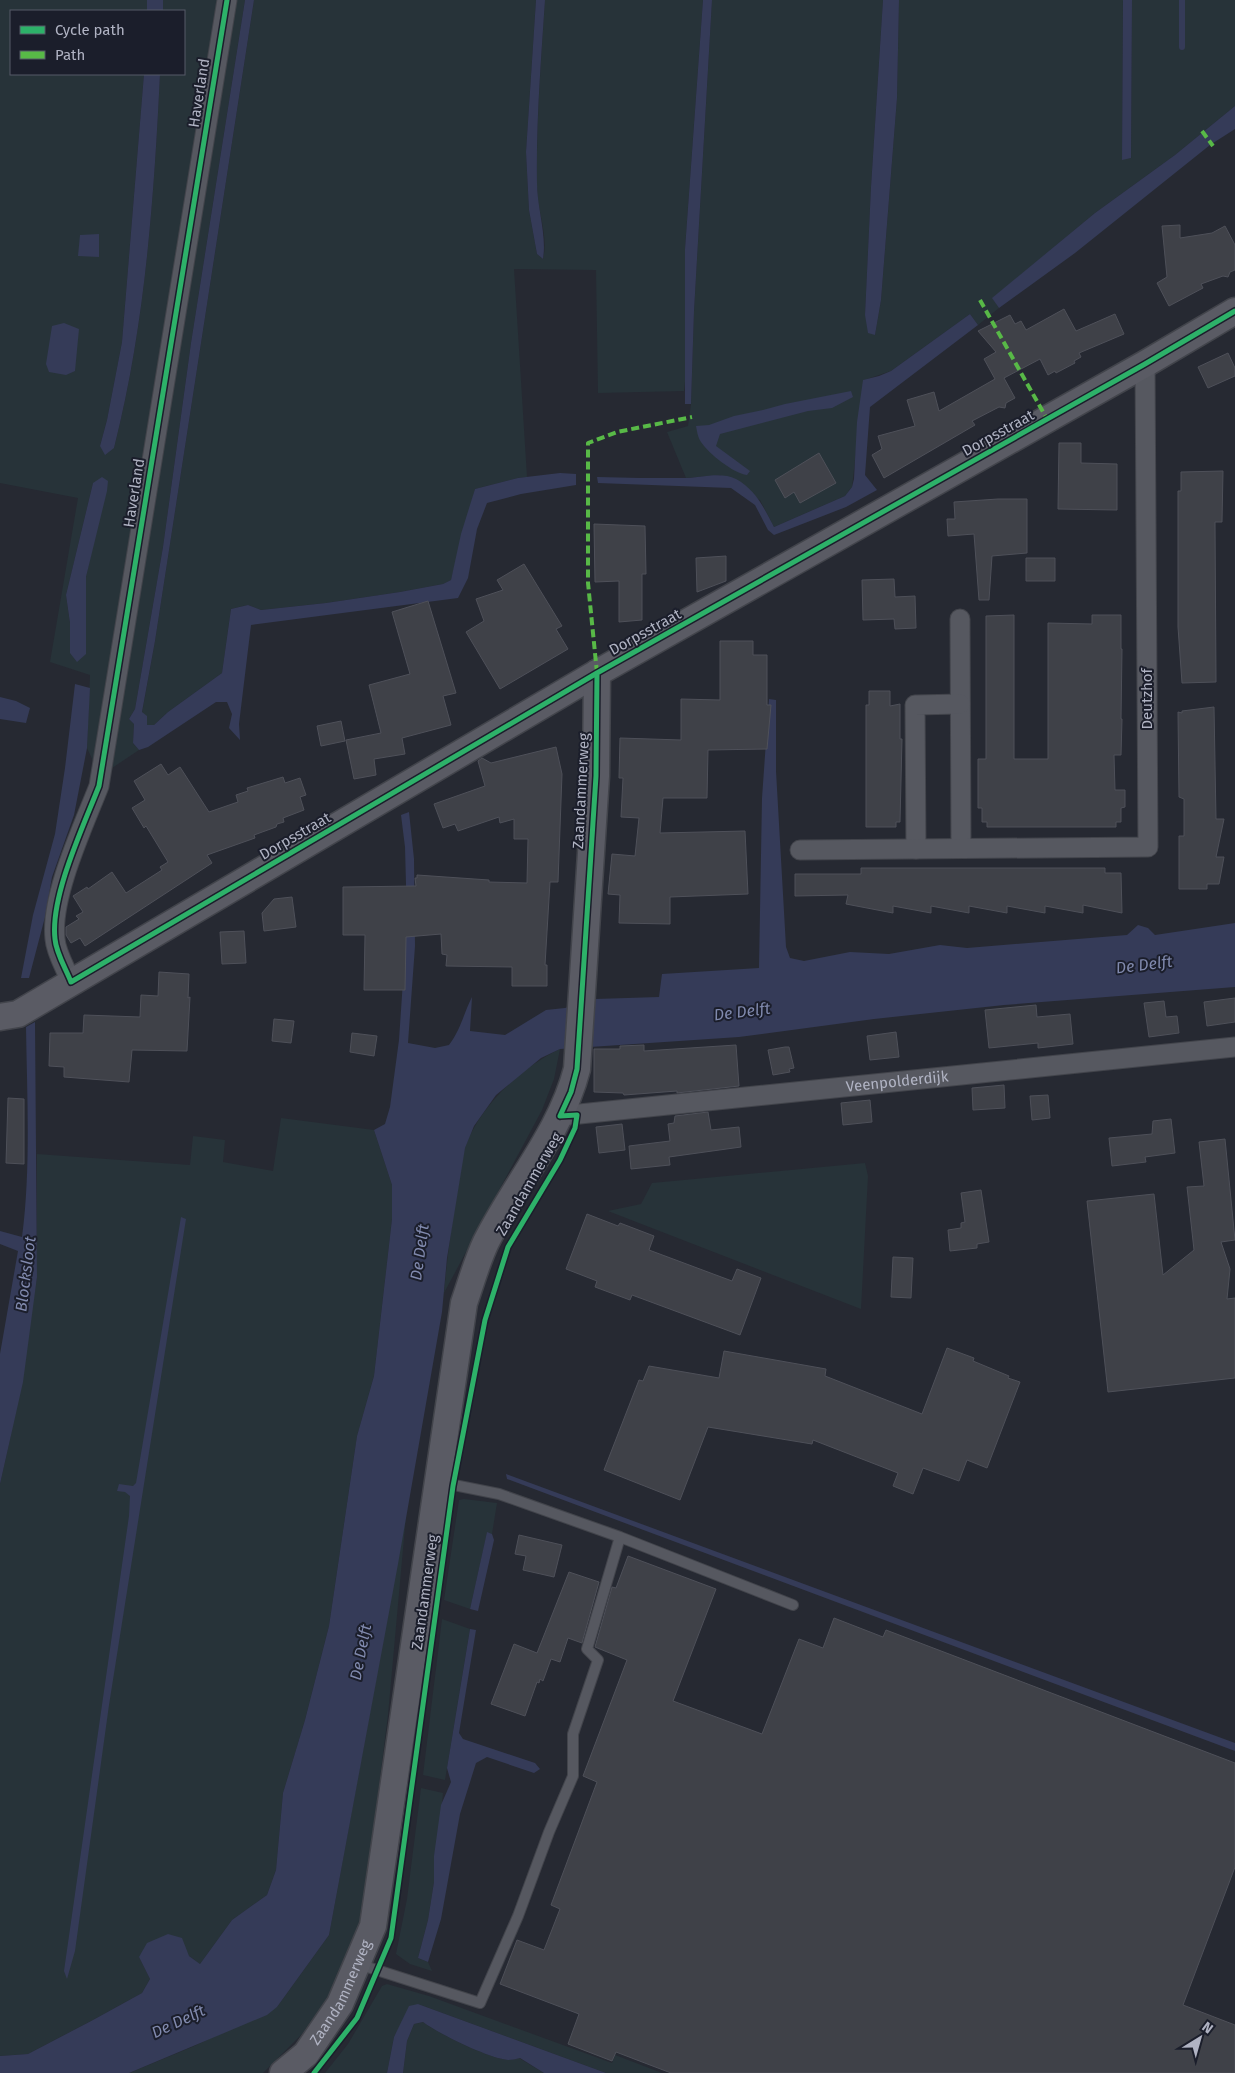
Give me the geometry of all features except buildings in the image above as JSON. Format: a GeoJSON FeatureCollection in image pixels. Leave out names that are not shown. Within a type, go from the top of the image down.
{"type":"FeatureCollection","features":[{"type":"Feature","properties":{"kind":"street","name":"Haverland"},"geometry":{"type":"LineString","coordinates":[[71,982],[54,940],[55,913],[62,885],[99,786],[226,0]]}},
{"type":"Feature","properties":{"kind":"street","name":"Dorpsstraat"},"geometry":{"type":"LineString","coordinates":[[0,1017],[18,1014],[597,673],[1145,364],[1235,311]]}},
{"type":"Feature","properties":{"kind":"street","name":"Deutzhof"},"geometry":{"type":"LineString","coordinates":[[800,850],[1148,847],[1145,364]]}},
{"type":"Feature","properties":{"kind":"street"},"geometry":{"type":"LineString","coordinates":[[960,619],[961,848]]}},
{"type":"Feature","properties":{"kind":"street","name":"Zaandammerweg"},"geometry":{"type":"LineString","coordinates":[[283,2073],[306,2054],[340,2004],[373,1926],[464,1303],[486,1243],[560,1116],[571,1092],[577,1069],[596,776],[597,673]]}},
{"type":"Feature","properties":{"kind":"street"},"geometry":{"type":"LineString","coordinates":[[916,849],[915,705],[960,704]]}},
{"type":"Feature","properties":{"kind":"street","name":"Veenpolderdijk"},"geometry":{"type":"LineString","coordinates":[[560,1116],[1235,1048]]}},
{"type":"Feature","properties":{"kind":"lane"},"geometry":{"type":"LineString","coordinates":[[438,1482],[499,1494],[620,1537],[793,1604]]}},
{"type":"Feature","properties":{"kind":"lane"},"geometry":{"type":"LineString","coordinates":[[357,1963],[480,2003],[518,1916],[549,1832],[573,1776],[573,1734],[598,1660],[587,1649],[620,1537]]}},
{"type":"Feature","properties":{"kind":"shaded area"},"geometry":{"type":"Polygon","coordinates":[[[0,0],[147,0],[147,10],[10,10],[10,75],[144,75],[122,342],[100,446],[114,448],[125,402],[141,309],[155,168],[160,75],[185,75],[185,10],[163,10],[163,0],[245,0],[191,343],[163,547],[135,709],[129,719],[134,724],[133,743],[139,750],[100,776],[87,748],[90,675],[50,662],[78,498],[0,483],[0,0]],[[93,483],[66,595],[70,623],[70,653],[86,653],[86,577],[95,536],[93,483]]]}},
{"type":"Feature","properties":{"kind":"shaded area"},"geometry":{"type":"Polygon","coordinates":[[[254,0],[536,0],[526,152],[529,210],[537,254],[543,259],[545,242],[538,196],[537,163],[545,0],[703,0],[685,249],[684,391],[598,393],[596,270],[514,269],[527,477],[475,489],[451,580],[443,584],[400,592],[326,603],[261,610],[248,605],[231,609],[222,673],[168,712],[154,725],[147,725],[142,713],[155,641],[254,0]]]}},
{"type":"Feature","properties":{"kind":"shaded area"},"geometry":{"type":"Polygon","coordinates":[[[712,0],[883,0],[865,315],[875,335],[881,300],[897,98],[899,0],[1123,0],[1122,159],[1131,158],[1132,0],[1235,0],[1235,106],[1175,155],[1095,213],[993,298],[999,308],[978,325],[970,314],[891,371],[864,380],[852,487],[845,496],[774,527],[760,500],[720,475],[686,478],[667,432],[688,426],[691,404],[694,311],[712,0]]]}},
{"type":"Feature","properties":{"kind":"shaded area"},"geometry":{"type":"Polygon","coordinates":[[[560,1049],[554,1079],[542,1110],[444,1293],[462,1161],[464,1150],[473,1130],[492,1102],[504,1089],[531,1066],[560,1049]]]}},
{"type":"Feature","properties":{"kind":"shaded area"},"geometry":{"type":"Polygon","coordinates":[[[281,1118],[374,1130],[392,1185],[392,1219],[374,1376],[357,1436],[329,1626],[305,1720],[283,1793],[276,1870],[267,1895],[232,1920],[200,1964],[189,1956],[139,1957],[150,1979],[142,1993],[28,2054],[0,2056],[0,1484],[10,1439],[37,1278],[37,1154],[190,1165],[193,1136],[225,1140],[223,1162],[273,1171],[281,1118]]]}},
{"type":"Feature","properties":{"kind":"shaded area"},"geometry":{"type":"Polygon","coordinates":[[[865,1163],[868,1176],[861,1309],[608,1211],[641,1204],[652,1183],[865,1163]]]}},
{"type":"Feature","properties":{"kind":"shaded area"},"geometry":{"type":"Polygon","coordinates":[[[459,1500],[497,1503],[492,1534],[487,1533],[470,1609],[444,1600],[459,1500]]]}},
{"type":"Feature","properties":{"kind":"shaded area"},"geometry":{"type":"Polygon","coordinates":[[[406,1516],[388,1715],[376,1810],[373,1876],[362,1926],[346,1970],[303,2033],[263,2073],[129,2073],[192,2047],[277,2007],[329,1935],[406,1516]]]}},
{"type":"Feature","properties":{"kind":"shaded area"},"geometry":{"type":"Polygon","coordinates":[[[442,1619],[470,1629],[445,1780],[423,1775],[442,1619]]]}},
{"type":"Feature","properties":{"kind":"shaded area"},"geometry":{"type":"Polygon","coordinates":[[[421,1788],[443,1793],[438,1846],[434,1856],[434,1882],[428,1920],[418,1958],[428,1962],[432,1971],[410,1964],[396,1954],[407,1899],[421,1788]]]}},
{"type":"Feature","properties":{"kind":"shaded area"},"geometry":{"type":"Polygon","coordinates":[[[387,1984],[429,1996],[612,2063],[615,2055],[662,2073],[606,2073],[418,2004],[402,2023],[394,2037],[387,2073],[325,2073],[348,2044],[382,1986],[387,1984]]]}},
{"type":"Feature","properties":{"kind":"shaded area"},"geometry":{"type":"Polygon","coordinates":[[[423,2022],[452,2039],[477,2050],[508,2060],[519,2058],[544,2073],[403,2073],[407,2041],[414,2024],[423,2022]]]}},
{"type":"Feature","properties":{"kind":"water"},"geometry":{"type":"Polygon","coordinates":[[[147,0],[163,0],[163,10],[147,10],[147,0]]]}},
{"type":"Feature","properties":{"kind":"water"},"geometry":{"type":"Polygon","coordinates":[[[245,0],[254,0],[155,641],[142,712],[147,716],[147,725],[154,725],[168,712],[222,673],[231,609],[248,605],[261,610],[326,603],[443,584],[451,580],[461,534],[475,489],[518,478],[560,473],[576,474],[576,485],[521,494],[487,503],[477,529],[468,578],[458,598],[251,625],[239,724],[240,740],[229,728],[232,714],[227,702],[216,702],[148,747],[139,750],[133,743],[134,724],[129,719],[135,709],[163,547],[191,343],[245,0]]]}},
{"type":"Feature","properties":{"kind":"water"},"geometry":{"type":"Polygon","coordinates":[[[536,0],[545,0],[537,160],[537,192],[544,241],[543,259],[537,254],[529,210],[526,152],[536,0]]]}},
{"type":"Feature","properties":{"kind":"water"},"geometry":{"type":"Polygon","coordinates":[[[703,0],[712,0],[694,311],[691,404],[685,404],[685,249],[703,0]]]}},
{"type":"Feature","properties":{"kind":"water"},"geometry":{"type":"Polygon","coordinates":[[[883,0],[899,0],[897,98],[881,300],[875,335],[868,333],[865,315],[883,0]]]}},
{"type":"Feature","properties":{"kind":"water"},"geometry":{"type":"Polygon","coordinates":[[[1123,0],[1132,0],[1131,158],[1122,160],[1123,0]]]}},
{"type":"Feature","properties":{"kind":"water"},"geometry":{"type":"Polygon","coordinates":[[[144,75],[160,75],[155,168],[141,309],[125,402],[114,448],[105,455],[100,446],[122,342],[144,75]]]}},
{"type":"Feature","properties":{"kind":"water"},"geometry":{"type":"Polygon","coordinates":[[[1235,106],[1235,129],[1210,145],[1075,253],[999,308],[992,298],[1095,213],[1175,155],[1235,106]]]}},
{"type":"Feature","properties":{"kind":"water"},"geometry":{"type":"Polygon","coordinates":[[[99,234],[99,257],[78,256],[80,235],[99,234]]]}},
{"type":"Feature","properties":{"kind":"water"},"geometry":{"type":"Polygon","coordinates":[[[970,314],[978,325],[870,407],[865,475],[877,490],[846,507],[774,535],[768,530],[755,505],[731,488],[598,483],[597,477],[683,478],[724,475],[736,479],[749,488],[763,506],[774,527],[845,496],[852,487],[854,479],[857,422],[863,380],[891,371],[970,314]]]}},
{"type":"Feature","properties":{"kind":"water"},"geometry":{"type":"Polygon","coordinates":[[[64,323],[79,329],[75,371],[66,375],[49,372],[46,364],[52,326],[64,323]]]}},
{"type":"Feature","properties":{"kind":"water"},"geometry":{"type":"Polygon","coordinates":[[[851,391],[853,397],[832,408],[808,411],[720,434],[716,446],[750,471],[747,475],[735,471],[715,457],[698,436],[696,426],[709,425],[734,416],[851,391]]]}},
{"type":"Feature","properties":{"kind":"water"},"geometry":{"type":"Polygon","coordinates":[[[102,477],[108,481],[107,491],[86,577],[86,654],[77,662],[70,653],[70,623],[66,595],[93,483],[102,477]]]}},
{"type":"Feature","properties":{"kind":"water"},"geometry":{"type":"Polygon","coordinates":[[[75,684],[90,688],[87,748],[74,815],[52,877],[45,917],[29,978],[21,978],[33,915],[55,834],[75,684]]]}},
{"type":"Feature","properties":{"kind":"water"},"geometry":{"type":"Polygon","coordinates":[[[0,697],[16,701],[30,708],[26,723],[0,719],[0,697]]]}},
{"type":"Feature","properties":{"kind":"water","name":"De Delft"},"geometry":{"type":"Polygon","coordinates":[[[769,699],[776,700],[776,771],[786,947],[790,958],[804,961],[850,952],[889,954],[940,945],[967,948],[1127,935],[1138,925],[1148,928],[1155,935],[1235,923],[1235,987],[1004,1005],[874,1019],[739,1037],[560,1049],[541,1058],[496,1095],[474,1126],[465,1148],[447,1258],[442,1312],[398,1564],[329,1935],[277,2007],[267,2015],[129,2073],[0,2073],[0,2056],[28,2054],[142,1993],[150,1979],[139,1957],[147,1943],[168,1934],[182,1938],[189,1956],[200,1964],[232,1920],[267,1895],[276,1870],[283,1793],[305,1720],[329,1626],[357,1436],[374,1376],[392,1219],[392,1185],[374,1130],[385,1124],[390,1107],[399,1040],[407,921],[405,847],[401,815],[409,812],[414,859],[415,946],[408,1043],[435,1048],[449,1045],[459,1028],[472,997],[470,1031],[505,1035],[546,1010],[565,1008],[595,999],[659,997],[662,974],[759,968],[762,798],[769,699]]]}},
{"type":"Feature","properties":{"kind":"water","name":"Blocksloot"},"geometry":{"type":"Polygon","coordinates":[[[35,1022],[37,1277],[23,1382],[0,1484],[0,1354],[18,1251],[0,1244],[0,1231],[22,1237],[27,1185],[26,1027],[35,1022]]]}},
{"type":"Feature","properties":{"kind":"water"},"geometry":{"type":"Polygon","coordinates":[[[181,1217],[186,1219],[109,1705],[75,1951],[67,1979],[64,1971],[129,1516],[130,1496],[125,1492],[117,1491],[119,1484],[133,1486],[136,1483],[181,1217]]]}},
{"type":"Feature","properties":{"kind":"water"},"geometry":{"type":"Polygon","coordinates":[[[506,1474],[1235,1743],[1235,1751],[507,1479],[506,1474]]]}},
{"type":"Feature","properties":{"kind":"water"},"geometry":{"type":"Polygon","coordinates":[[[487,1532],[492,1534],[494,1540],[478,1611],[470,1609],[487,1532]]]}},
{"type":"Feature","properties":{"kind":"water"},"geometry":{"type":"Polygon","coordinates":[[[470,1629],[476,1630],[459,1733],[463,1739],[535,1763],[540,1769],[534,1773],[487,1757],[476,1763],[460,1814],[441,1919],[428,1962],[418,1958],[428,1920],[434,1882],[434,1856],[441,1805],[451,1782],[447,1768],[470,1629]]]}},
{"type":"Feature","properties":{"kind":"water"},"geometry":{"type":"Polygon","coordinates":[[[418,2004],[606,2073],[544,2073],[520,2058],[508,2060],[477,2050],[452,2039],[423,2022],[414,2024],[407,2041],[403,2073],[387,2073],[394,2037],[409,2006],[418,2004]]]}},
{"type":"Feature","properties":{"kind":"waterway"},"geometry":{"type":"LineString","coordinates":[[1182,0],[1182,47]]}},
{"type":"Feature","properties":{"kind":"marked path"},"geometry":{"type":"LineString","coordinates":[[1202,131],[1213,146]]}},
{"type":"Feature","properties":{"kind":"marked path"},"geometry":{"type":"LineString","coordinates":[[980,300],[1047,419]]}},
{"type":"Feature","properties":{"kind":"marked path"},"geometry":{"type":"LineString","coordinates":[[597,673],[588,583],[588,443],[617,432],[692,417]]}},
{"type":"Feature","properties":{"kind":"cycle path"},"geometry":{"type":"LineString","coordinates":[[227,0],[99,786],[69,862],[58,903],[55,939],[59,955],[71,982],[597,673],[1145,364],[1235,311]]}},
{"type":"Feature","properties":{"kind":"cycle path"},"geometry":{"type":"LineString","coordinates":[[560,1116],[571,1092],[577,1069],[596,776],[597,673]]}},
{"type":"Feature","properties":{"kind":"cycle path"},"geometry":{"type":"LineString","coordinates":[[314,2073],[357,2018],[391,1938],[453,1486],[485,1320],[508,1247],[560,1160],[575,1128],[577,1115],[560,1116]]}}]}
